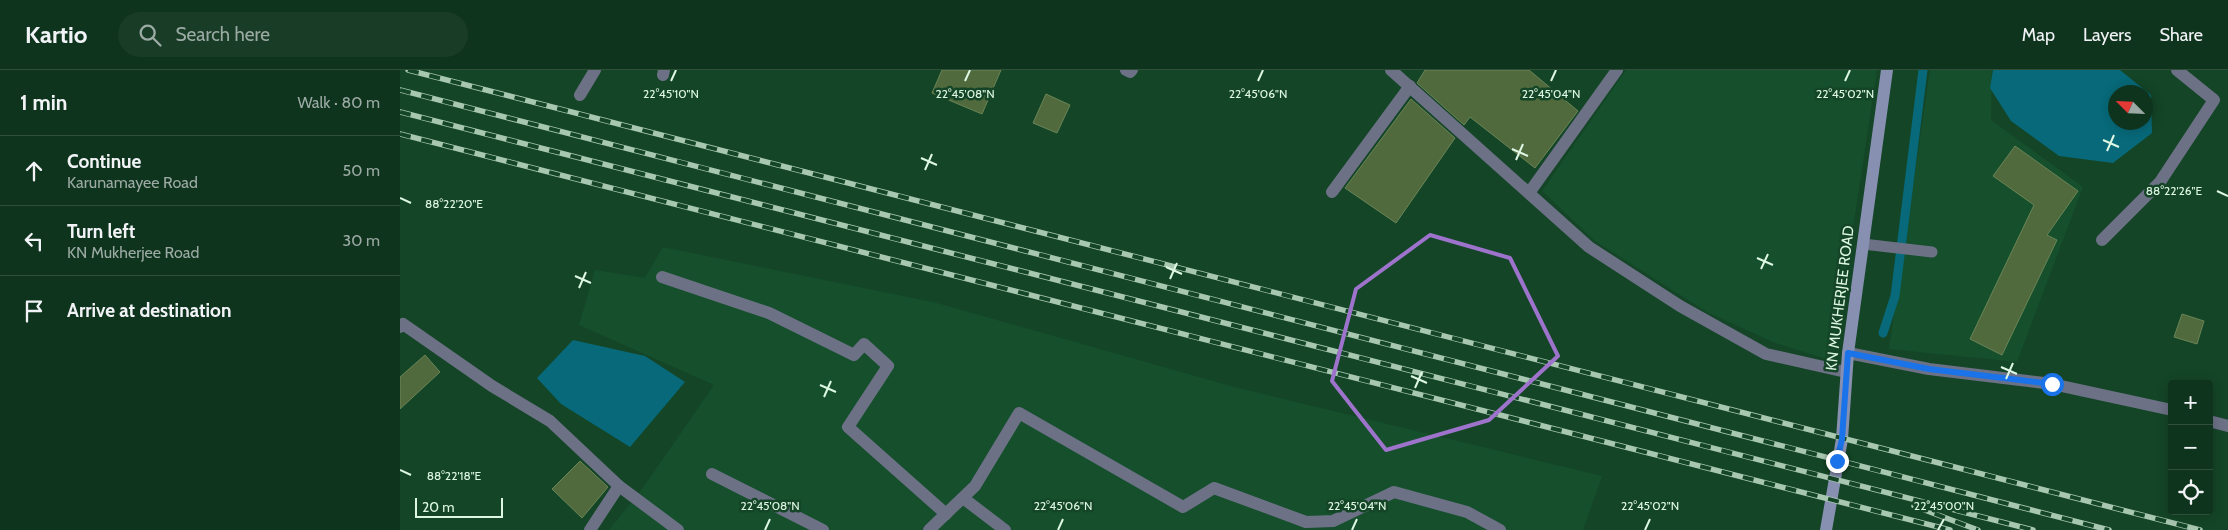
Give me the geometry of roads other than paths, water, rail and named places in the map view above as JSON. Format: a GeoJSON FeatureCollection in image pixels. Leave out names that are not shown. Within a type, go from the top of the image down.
{"type":"FeatureCollection","features":[{"type":"Feature","properties":{"kind":"street"},"geometry":{"type":"LineString","coordinates":[[580,95],[595,70]]}},
{"type":"Feature","properties":{"kind":"street"},"geometry":{"type":"LineString","coordinates":[[1126,70],[1130,72],[1132,70]]}},
{"type":"Feature","properties":{"kind":"street"},"geometry":{"type":"LineString","coordinates":[[1391,70],[1589,247],[1680,306],[1766,354],[1846,372]]}},
{"type":"Feature","properties":{"kind":"street"},"geometry":{"type":"LineString","coordinates":[[1529,193],[1617,70]]}},
{"type":"Feature","properties":{"kind":"street","name":"KN MUKHERJEE ROAD"},"geometry":{"type":"LineString","coordinates":[[1826,530],[1842,439],[1848,353],[1887,70]]}},
{"type":"Feature","properties":{"kind":"street"},"geometry":{"type":"LineString","coordinates":[[2102,240],[2160,182],[2214,100],[2177,70]]}},
{"type":"Feature","properties":{"kind":"street"},"geometry":{"type":"LineString","coordinates":[[1332,192],[1410,86]]}},
{"type":"Feature","properties":{"kind":"street"},"geometry":{"type":"LineString","coordinates":[[662,278],[770,313],[854,355],[864,344],[888,366],[848,427],[946,514]]}},
{"type":"Feature","properties":{"kind":"street"},"geometry":{"type":"LineString","coordinates":[[400,327],[403,324],[492,386],[550,421],[619,486],[678,530]]}},
{"type":"Feature","properties":{"kind":"street"},"geometry":{"type":"LineString","coordinates":[[1848,353],[1929,369],[2052,384],[2168,409]]}},
{"type":"Feature","properties":{"kind":"street"},"geometry":{"type":"LineString","coordinates":[[929,530],[975,486],[1019,413],[1184,507],[1214,488],[1306,522],[1330,525],[1394,492],[1467,512],[1500,530]]}},
{"type":"Feature","properties":{"kind":"street"},"geometry":{"type":"LineString","coordinates":[[2213,421],[2228,426]]}},
{"type":"Feature","properties":{"kind":"street"},"geometry":{"type":"LineString","coordinates":[[712,474],[823,530]]}},
{"type":"Feature","properties":{"kind":"street"},"geometry":{"type":"LineString","coordinates":[[590,530],[619,486]]}},
{"type":"Feature","properties":{"kind":"street"},"geometry":{"type":"LineString","coordinates":[[963,498],[1005,530]]}},
{"type":"Feature","properties":{"kind":"lane"},"geometry":{"type":"LineString","coordinates":[[1863,244],[1932,252]]}},
{"type":"Feature","properties":{"kind":"water"},"geometry":{"type":"Polygon","coordinates":[[[1993,70],[2120,70],[2139,85],[2108,85],[2108,130],[2152,130],[2152,133],[2113,163],[2059,156],[2011,121],[1990,88],[1993,70]]]}},
{"type":"Feature","properties":{"kind":"water"},"geometry":{"type":"Polygon","coordinates":[[[573,340],[645,356],[685,382],[630,447],[561,404],[537,378],[573,340]]]}},
{"type":"Feature","properties":{"kind":"waterway"},"geometry":{"type":"LineString","coordinates":[[1883,333],[1895,296],[1923,70]]}},
{"type":"Feature","properties":{"kind":"railway"},"geometry":{"type":"LineString","coordinates":[[408,70],[2200,530]]}},
{"type":"Feature","properties":{"kind":"railway"},"geometry":{"type":"LineString","coordinates":[[400,90],[2109,530]]}},
{"type":"Feature","properties":{"kind":"railway"},"geometry":{"type":"LineString","coordinates":[[400,112],[2033,530]]}},
{"type":"Feature","properties":{"kind":"railway"},"geometry":{"type":"LineString","coordinates":[[400,134],[1950,530]]}},
{"type":"Feature","properties":{"kind":"railway"},"geometry":{"type":"LineString","coordinates":[[1914,506],[1978,530]]}}]}
